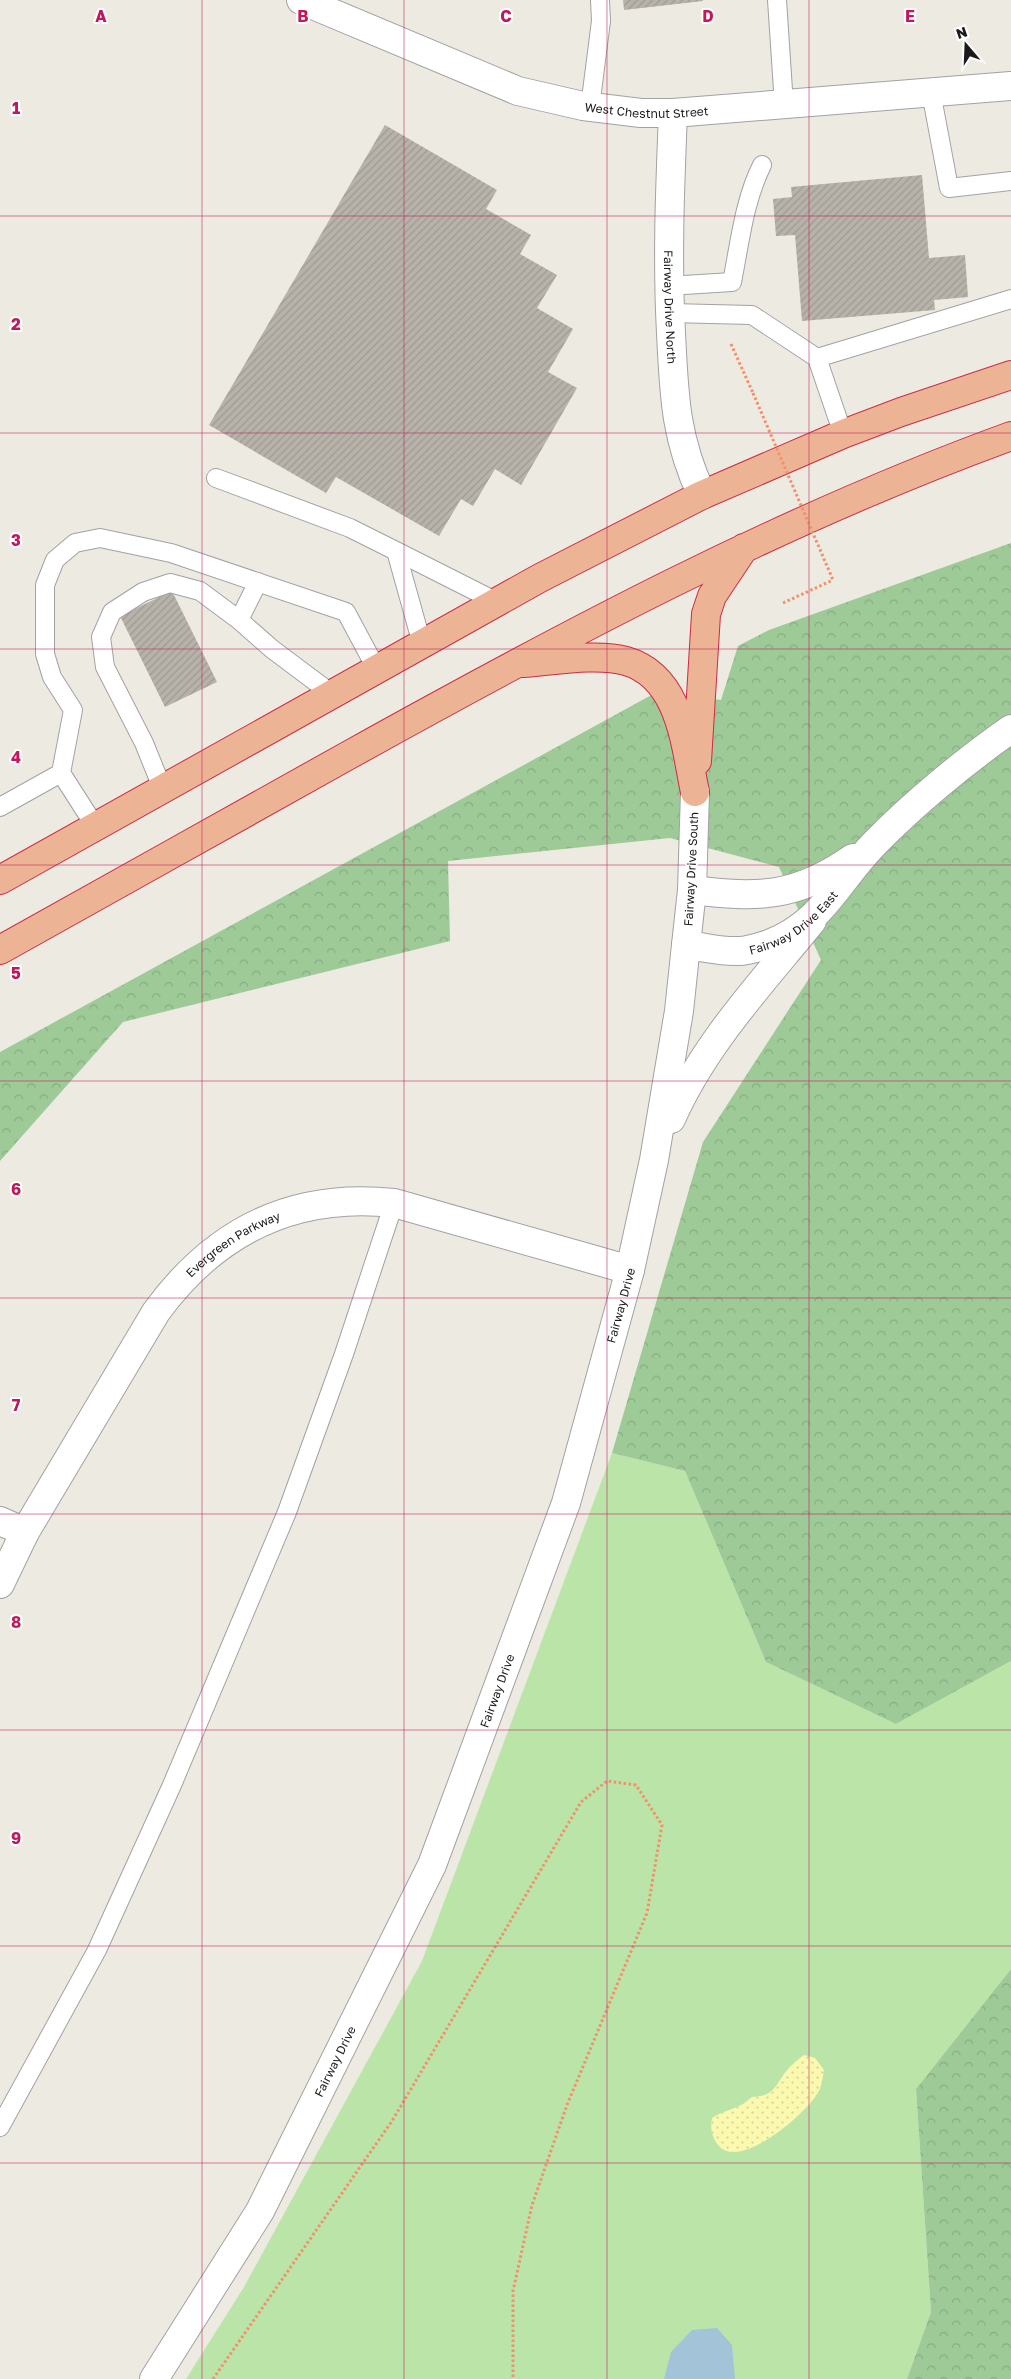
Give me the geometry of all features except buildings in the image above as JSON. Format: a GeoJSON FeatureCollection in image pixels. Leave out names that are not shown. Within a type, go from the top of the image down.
{"type":"FeatureCollection","features":[{"type":"Feature","properties":{"kind":"highway"},"geometry":{"type":"LineString","coordinates":[[0,880],[497,602],[599,547],[702,495],[843,434],[1011,375]]}},
{"type":"Feature","properties":{"kind":"highway"},"geometry":{"type":"LineString","coordinates":[[0,950],[514,664],[617,609],[744,548],[913,474],[1011,436]]}},
{"type":"Feature","properties":{"kind":"highway"},"geometry":{"type":"LineString","coordinates":[[695,792],[706,614],[712,596],[744,548]]}},
{"type":"Feature","properties":{"kind":"highway"},"geometry":{"type":"LineString","coordinates":[[514,664],[583,659],[625,661],[642,668],[658,681],[668,694],[674,708],[681,728],[695,792]]}},
{"type":"Feature","properties":{"kind":"street","name":"West Chestnut Street"},"geometry":{"type":"LineString","coordinates":[[301,0],[518,91],[590,107],[641,113],[673,113],[1011,86]]}},
{"type":"Feature","properties":{"kind":"street","name":"Fairway Drive North"},"geometry":{"type":"LineString","coordinates":[[673,113],[668,286],[677,422],[687,462],[702,495]]}},
{"type":"Feature","properties":{"kind":"street","name":"Fairway Drive East"},"geometry":{"type":"LineString","coordinates":[[692,890],[752,896],[795,889],[846,864],[875,843],[926,797],[1011,729]]}},
{"type":"Feature","properties":{"kind":"street","name":"Fairway Drive South"},"geometry":{"type":"LineString","coordinates":[[686,945],[692,890],[695,792]]}},
{"type":"Feature","properties":{"kind":"street","name":"Fairway Drive East"},"geometry":{"type":"LineString","coordinates":[[686,945],[739,951],[757,948],[792,934],[819,913],[841,882],[875,843]]}},
{"type":"Feature","properties":{"kind":"street"},"geometry":{"type":"LineString","coordinates":[[654,1160],[676,1108],[700,1064],[732,1020],[819,913]]}},
{"type":"Feature","properties":{"kind":"street","name":"Fairway Drive"},"geometry":{"type":"LineString","coordinates":[[154,2379],[260,2211],[432,1865],[566,1503],[630,1270],[654,1160],[679,1011],[686,945]]}},
{"type":"Feature","properties":{"kind":"street","name":"Evergreen Parkway"},"geometry":{"type":"LineString","coordinates":[[0,1584],[24,1532],[156,1312],[170,1292],[205,1256],[247,1228],[270,1218],[319,1204],[369,1201],[394,1204],[630,1270]]}},
{"type":"Feature","properties":{"kind":"street"},"geometry":{"type":"LineString","coordinates":[[0,1521],[24,1532]]}},
{"type":"Feature","properties":{"kind":"lane"},"geometry":{"type":"LineString","coordinates":[[590,107],[601,21],[600,0]]}},
{"type":"Feature","properties":{"kind":"lane"},"geometry":{"type":"LineString","coordinates":[[777,0],[784,105]]}},
{"type":"Feature","properties":{"kind":"lane"},"geometry":{"type":"LineString","coordinates":[[931,92],[949,188],[1011,182]]}},
{"type":"Feature","properties":{"kind":"lane"},"geometry":{"type":"LineString","coordinates":[[668,286],[732,282],[747,206],[753,183],[762,164]]}},
{"type":"Feature","properties":{"kind":"lane"},"geometry":{"type":"LineString","coordinates":[[817,358],[1011,299]]}},
{"type":"Feature","properties":{"kind":"lane"},"geometry":{"type":"LineString","coordinates":[[670,313],[752,315],[817,358],[843,434]]}},
{"type":"Feature","properties":{"kind":"lane"},"geometry":{"type":"LineString","coordinates":[[216,478],[350,528],[497,602]]}},
{"type":"Feature","properties":{"kind":"lane"},"geometry":{"type":"LineString","coordinates":[[95,826],[62,773],[73,710],[52,677],[44,654],[45,585],[55,560],[75,543],[100,538],[171,553],[346,612],[377,670]]}},
{"type":"Feature","properties":{"kind":"lane"},"geometry":{"type":"LineString","coordinates":[[396,551],[422,644]]}},
{"type":"Feature","properties":{"kind":"lane"},"geometry":{"type":"LineString","coordinates":[[240,620],[258,582]]}},
{"type":"Feature","properties":{"kind":"lane"},"geometry":{"type":"LineString","coordinates":[[162,790],[144,743],[105,667],[101,637],[112,612],[143,592],[170,583],[200,591],[240,620],[272,649],[332,694]]}},
{"type":"Feature","properties":{"kind":"lane"},"geometry":{"type":"LineString","coordinates":[[0,807],[62,773]]}},
{"type":"Feature","properties":{"kind":"lane"},"geometry":{"type":"LineString","coordinates":[[0,2127],[97,1950],[172,1785],[287,1512],[344,1354],[394,1204]]}},
{"type":"Feature","properties":{"kind":"path"},"geometry":{"type":"LineString","coordinates":[[730,344],[833,580],[783,603]]}},
{"type":"Feature","properties":{"kind":"path"},"geometry":{"type":"LineString","coordinates":[[213,2379],[392,2121],[581,1802],[607,1781],[636,1785],[662,1825],[648,1913],[567,2105],[532,2205],[513,2291],[513,2379]]}},
{"type":"Feature","properties":{"kind":"green space"},"geometry":{"type":"Polygon","coordinates":[[[1011,543],[1011,1661],[896,1724],[766,1662],[685,1471],[612,1453],[703,1142],[821,960],[779,867],[670,838],[448,861],[450,941],[123,1022],[0,1161],[0,1052],[657,692],[721,700],[738,646],[769,630],[1011,543]]]}},
{"type":"Feature","properties":{"kind":"green space"},"geometry":{"type":"Polygon","coordinates":[[[612,1453],[685,1471],[766,1662],[896,1724],[1011,1661],[1011,1969],[916,2089],[931,2312],[907,2379],[186,2379],[244,2287],[422,1961],[612,1453]]]}},
{"type":"Feature","properties":{"kind":"green space"},"geometry":{"type":"Polygon","coordinates":[[[1011,1969],[1011,2379],[907,2379],[931,2312],[916,2089],[1011,1969]]]}},
{"type":"Feature","properties":{"kind":"sand"},"geometry":{"type":"Polygon","coordinates":[[[804,2055],[815,2058],[824,2070],[820,2089],[803,2111],[774,2135],[758,2145],[743,2151],[729,2152],[719,2146],[712,2133],[712,2118],[737,2107],[752,2097],[764,2095],[772,2091],[789,2068],[804,2055]]]}},
{"type":"Feature","properties":{"kind":"water"},"geometry":{"type":"Polygon","coordinates":[[[717,2328],[732,2345],[735,2379],[664,2379],[671,2352],[692,2330],[717,2328]]]}}]}
